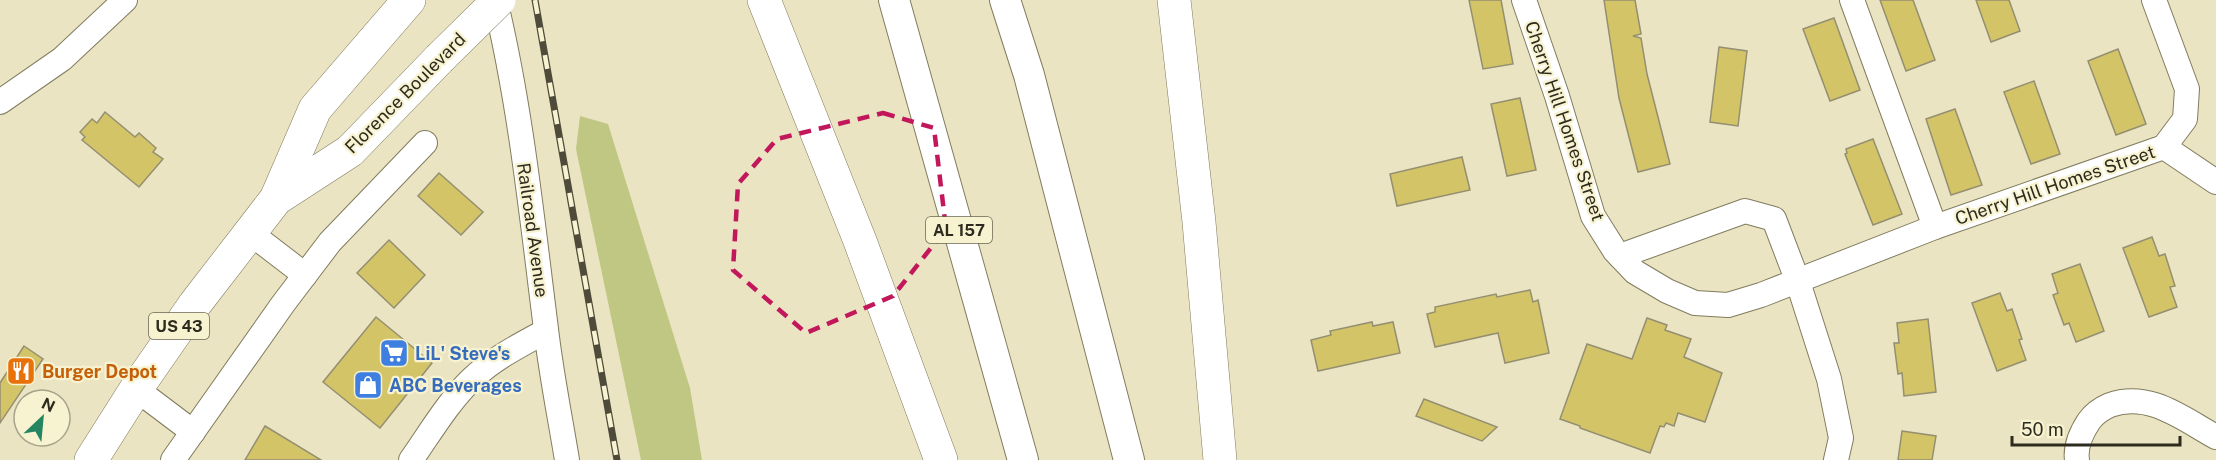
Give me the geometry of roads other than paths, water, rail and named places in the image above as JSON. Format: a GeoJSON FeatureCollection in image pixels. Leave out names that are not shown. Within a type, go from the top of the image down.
{"type":"FeatureCollection","features":[{"type":"Feature","properties":{"kind":"highway","name":"Florence Boulevard"},"geometry":{"type":"LineString","coordinates":[[91,460],[136,388],[195,304],[276,199],[315,109],[409,0]]}},
{"type":"Feature","properties":{"kind":"highway","name":"Florence Boulevard"},"geometry":{"type":"LineString","coordinates":[[276,199],[350,151],[497,0]]}},
{"type":"Feature","properties":{"kind":"highway"},"geometry":{"type":"LineString","coordinates":[[764,0],[860,241],[941,460]]}},
{"type":"Feature","properties":{"kind":"highway"},"geometry":{"type":"LineString","coordinates":[[1174,0],[1220,460]]}},
{"type":"Feature","properties":{"kind":"main road","name":"AL 157"},"geometry":{"type":"LineString","coordinates":[[894,0],[1023,460]]}},
{"type":"Feature","properties":{"kind":"main road"},"geometry":{"type":"LineString","coordinates":[[1005,0],[1029,75],[1129,460]]}},
{"type":"Feature","properties":{"kind":"street"},"geometry":{"type":"LineString","coordinates":[[0,102],[62,59],[125,0]]}},
{"type":"Feature","properties":{"kind":"street","name":"Railroad Avenue"},"geometry":{"type":"LineString","coordinates":[[497,0],[518,123],[538,256],[546,331],[567,460]]}},
{"type":"Feature","properties":{"kind":"street","name":"Cherry Hill Homes Street"},"geometry":{"type":"LineString","coordinates":[[1524,0],[1557,96],[1593,216],[1620,256],[1635,273],[1666,291],[1695,303],[1728,305],[1798,282],[1935,227],[2164,147],[2185,119],[2187,89],[2154,0]]}},
{"type":"Feature","properties":{"kind":"street"},"geometry":{"type":"LineString","coordinates":[[1852,0],[1935,227]]}},
{"type":"Feature","properties":{"kind":"street"},"geometry":{"type":"LineString","coordinates":[[173,460],[330,242],[425,143]]}},
{"type":"Feature","properties":{"kind":"street"},"geometry":{"type":"LineString","coordinates":[[2164,147],[2216,182]]}},
{"type":"Feature","properties":{"kind":"street"},"geometry":{"type":"LineString","coordinates":[[1620,256],[1745,211],[1774,219],[1798,282],[1828,379],[1841,438],[1836,460]]}},
{"type":"Feature","properties":{"kind":"street"},"geometry":{"type":"LineString","coordinates":[[249,232],[305,275]]}},
{"type":"Feature","properties":{"kind":"street"},"geometry":{"type":"LineString","coordinates":[[411,460],[455,399],[473,379],[506,353],[546,331]]}},
{"type":"Feature","properties":{"kind":"street"},"geometry":{"type":"LineString","coordinates":[[136,388],[193,432]]}},
{"type":"Feature","properties":{"kind":"street"},"geometry":{"type":"LineString","coordinates":[[2077,460],[2080,435],[2090,419],[2105,407],[2123,400],[2142,400],[2159,406],[2216,437]]}},
{"type":"Feature","properties":{"kind":"railway"},"geometry":{"type":"LineString","coordinates":[[535,0],[617,460]]}},
{"type":"Feature","properties":{"kind":"place","name":"LiL' Steve's"},"geometry":{"type":"Point","coordinates":[394,353]}},
{"type":"Feature","properties":{"kind":"place","name":"Burger Depot"},"geometry":{"type":"Point","coordinates":[21,371]}},
{"type":"Feature","properties":{"kind":"place","name":"ABC Beverages"},"geometry":{"type":"Point","coordinates":[368,385]}}]}
